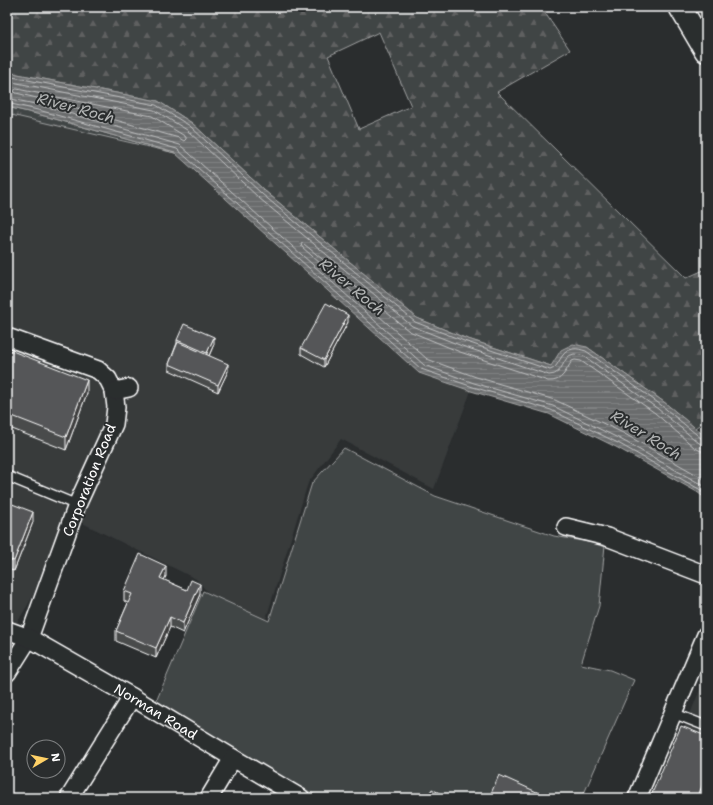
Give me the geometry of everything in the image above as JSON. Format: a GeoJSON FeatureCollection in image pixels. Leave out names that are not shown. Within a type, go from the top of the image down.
{"type":"FeatureCollection","features":[{"type":"Feature","properties":{"kind":"main road"},"geometry":{"type":"LineString","coordinates":[[680,7],[706,51]]}},
{"type":"Feature","properties":{"kind":"street","name":"Corporation Road"},"geometry":{"type":"LineString","coordinates":[[7,337],[98,370],[121,390],[116,407],[114,424],[77,505],[29,638],[7,673]]}},
{"type":"Feature","properties":{"kind":"street"},"geometry":{"type":"LineString","coordinates":[[566,527],[607,537],[706,575]]}},
{"type":"Feature","properties":{"kind":"street","name":"Norman Road"},"geometry":{"type":"LineString","coordinates":[[7,630],[29,638],[132,696],[232,758],[301,798]]}},
{"type":"Feature","properties":{"kind":"street"},"geometry":{"type":"LineString","coordinates":[[638,798],[706,635]]}},
{"type":"Feature","properties":{"kind":"street"},"geometry":{"type":"LineString","coordinates":[[69,798],[132,696]]}},
{"type":"Feature","properties":{"kind":"street"},"geometry":{"type":"LineString","coordinates":[[209,798],[232,758]]}},
{"type":"Feature","properties":{"kind":"lane"},"geometry":{"type":"LineString","coordinates":[[7,476],[77,505]]}},
{"type":"Feature","properties":{"kind":"lane"},"geometry":{"type":"LineString","coordinates":[[673,713],[706,726]]}},
{"type":"Feature","properties":{"kind":"shaded area"},"geometry":{"type":"Polygon","coordinates":[[[7,114],[175,153],[419,373],[471,391],[434,489],[341,439],[308,483],[257,648],[196,579],[66,515],[33,596],[7,640],[7,114]]]}},
{"type":"Feature","properties":{"kind":"shaded area"},"geometry":{"type":"Polygon","coordinates":[[[706,675],[706,798],[655,798],[681,736],[706,675]]]}},
{"type":"Feature","properties":{"kind":"green space"},"geometry":{"type":"Polygon","coordinates":[[[7,7],[541,7],[570,50],[497,92],[686,278],[706,269],[706,420],[695,428],[664,402],[587,347],[551,366],[465,338],[417,318],[265,191],[192,123],[158,101],[7,72],[7,7]],[[379,32],[328,56],[359,129],[411,106],[379,32]]]}},
{"type":"Feature","properties":{"kind":"green space"},"geometry":{"type":"Polygon","coordinates":[[[7,107],[41,115],[175,153],[7,114],[7,107]]]}},
{"type":"Feature","properties":{"kind":"green space"},"geometry":{"type":"Polygon","coordinates":[[[344,448],[435,496],[554,536],[605,545],[599,606],[581,664],[610,670],[634,680],[582,798],[321,798],[239,754],[155,704],[203,591],[269,621],[312,483],[344,448]]]}},
{"type":"Feature","properties":{"kind":"water","name":"River Roch"},"geometry":{"type":"Polygon","coordinates":[[[7,72],[158,101],[192,123],[265,191],[417,318],[465,338],[551,366],[561,350],[573,344],[587,347],[664,402],[706,437],[706,499],[697,492],[616,447],[549,414],[471,391],[419,373],[175,153],[41,115],[7,107],[7,72]]]}},
{"type":"Feature","properties":{"kind":"building"},"geometry":{"type":"Polygon","coordinates":[[[326,303],[348,315],[324,360],[301,348],[326,303]]]}},
{"type":"Feature","properties":{"kind":"building"},"geometry":{"type":"Polygon","coordinates":[[[184,324],[214,337],[207,353],[177,340],[184,324]]]}},
{"type":"Feature","properties":{"kind":"building"},"geometry":{"type":"Polygon","coordinates":[[[178,342],[228,364],[218,385],[169,364],[178,342]]]}},
{"type":"Feature","properties":{"kind":"building"},"geometry":{"type":"Polygon","coordinates":[[[7,349],[87,380],[66,437],[7,414],[7,349]]]}},
{"type":"Feature","properties":{"kind":"building"},"geometry":{"type":"Polygon","coordinates":[[[7,502],[33,512],[14,561],[7,559],[7,502]]]}},
{"type":"Feature","properties":{"kind":"building"},"geometry":{"type":"Polygon","coordinates":[[[140,554],[166,566],[160,578],[187,590],[191,580],[200,584],[183,623],[170,617],[156,648],[116,631],[132,594],[124,591],[140,554]]]}},
{"type":"Feature","properties":{"kind":"building"},"geometry":{"type":"Polygon","coordinates":[[[681,726],[706,736],[706,777],[697,798],[650,798],[681,726]]]}},
{"type":"Feature","properties":{"kind":"building"},"geometry":{"type":"Polygon","coordinates":[[[499,775],[550,798],[489,798],[499,775]]]}},
{"type":"Feature","properties":{"kind":"building"},"geometry":{"type":"Polygon","coordinates":[[[432,789],[448,798],[427,798],[432,789]]]}}]}
